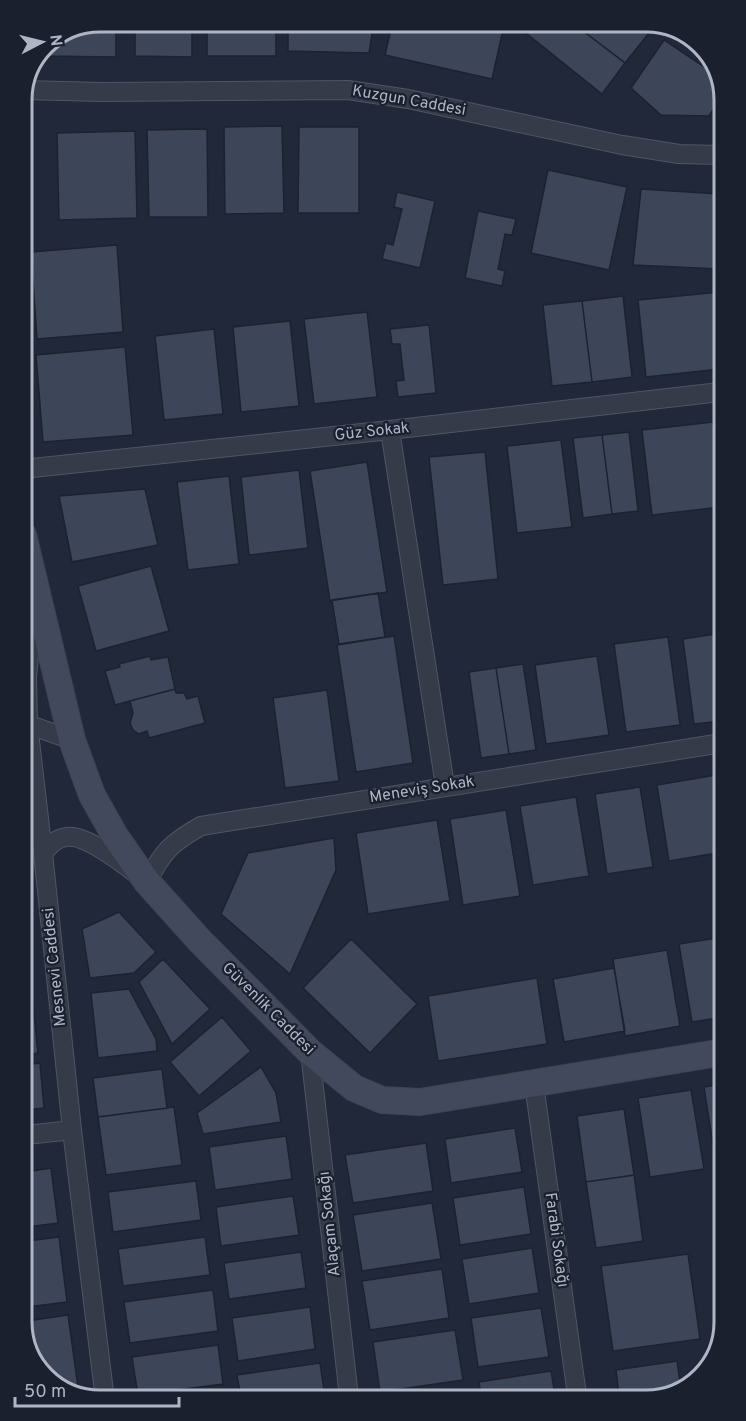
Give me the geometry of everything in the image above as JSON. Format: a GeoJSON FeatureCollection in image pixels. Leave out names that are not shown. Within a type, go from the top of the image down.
{"type":"FeatureCollection","features":[{"type":"Feature","properties":{"kind":"main road","name":"Mesnevi Caddesi"},"geometry":{"type":"LineString","coordinates":[[32,575],[35,588]]}},
{"type":"Feature","properties":{"kind":"main road","name":"Güvenlik Caddesi"},"geometry":{"type":"LineString","coordinates":[[35,588],[72,740],[92,795],[115,836],[147,882],[200,941],[310,1052],[354,1088],[382,1100],[420,1102],[714,1054]]}},
{"type":"Feature","properties":{"kind":"street","name":"Kuzgun Caddesi"},"geometry":{"type":"LineString","coordinates":[[33,90],[114,92],[348,90],[408,99],[622,145],[679,154],[714,155]]}},
{"type":"Feature","properties":{"kind":"street","name":"Güz Sokak"},"geometry":{"type":"LineString","coordinates":[[32,468],[714,393]]}},
{"type":"Feature","properties":{"kind":"street"},"geometry":{"type":"LineString","coordinates":[[390,430],[444,786]]}},
{"type":"Feature","properties":{"kind":"street","name":"Mesnevi Caddesi"},"geometry":{"type":"LineString","coordinates":[[32,615],[35,588]]}},
{"type":"Feature","properties":{"kind":"street"},"geometry":{"type":"LineString","coordinates":[[32,678],[58,681]]}},
{"type":"Feature","properties":{"kind":"street"},"geometry":{"type":"LineString","coordinates":[[32,725],[72,740]]}},
{"type":"Feature","properties":{"kind":"street","name":"Meneviş Sokak"},"geometry":{"type":"LineString","coordinates":[[147,882],[158,860],[169,846],[201,826],[714,744]]}},
{"type":"Feature","properties":{"kind":"street","name":"Mesnevi Caddesi"},"geometry":{"type":"LineString","coordinates":[[32,766],[44,853],[72,1130],[104,1389]]}},
{"type":"Feature","properties":{"kind":"street"},"geometry":{"type":"LineString","coordinates":[[44,853],[53,842],[64,837],[80,839],[109,854],[147,882]]}},
{"type":"Feature","properties":{"kind":"street","name":"Alaçam Sokağı"},"geometry":{"type":"LineString","coordinates":[[310,1052],[348,1389]]}},
{"type":"Feature","properties":{"kind":"street","name":"Farabi Sokağı"},"geometry":{"type":"LineString","coordinates":[[534,1084],[576,1390]]}},
{"type":"Feature","properties":{"kind":"street"},"geometry":{"type":"LineString","coordinates":[[32,1134],[72,1130]]}},
{"type":"Feature","properties":{"kind":"building"},"geometry":{"type":"Polygon","coordinates":[[[116,31],[116,57],[72,56],[72,38],[86,33],[116,31]]]}},
{"type":"Feature","properties":{"kind":"building"},"geometry":{"type":"Polygon","coordinates":[[[135,31],[192,31],[192,57],[135,56],[135,31]]]}},
{"type":"Feature","properties":{"kind":"building"},"geometry":{"type":"Polygon","coordinates":[[[207,31],[276,31],[276,56],[207,56],[207,31]]]}},
{"type":"Feature","properties":{"kind":"building"},"geometry":{"type":"Polygon","coordinates":[[[288,31],[372,31],[369,53],[288,51],[288,31]]]}},
{"type":"Feature","properties":{"kind":"building"},"geometry":{"type":"Polygon","coordinates":[[[391,32],[503,32],[492,79],[385,55],[391,32]]]}},
{"type":"Feature","properties":{"kind":"building"},"geometry":{"type":"Polygon","coordinates":[[[524,32],[584,32],[625,63],[602,94],[524,32]]]}},
{"type":"Feature","properties":{"kind":"building"},"geometry":{"type":"Polygon","coordinates":[[[584,32],[649,33],[625,63],[584,32]]]}},
{"type":"Feature","properties":{"kind":"building"},"geometry":{"type":"Polygon","coordinates":[[[664,40],[706,68],[713,86],[714,108],[709,116],[661,115],[631,88],[664,40]]]}},
{"type":"Feature","properties":{"kind":"building"},"geometry":{"type":"Polygon","coordinates":[[[282,126],[284,213],[225,214],[224,127],[282,126]]]}},
{"type":"Feature","properties":{"kind":"building"},"geometry":{"type":"Polygon","coordinates":[[[299,127],[359,127],[359,213],[298,213],[299,127]]]}},
{"type":"Feature","properties":{"kind":"building"},"geometry":{"type":"Polygon","coordinates":[[[207,129],[208,217],[149,217],[147,130],[207,129]]]}},
{"type":"Feature","properties":{"kind":"building"},"geometry":{"type":"Polygon","coordinates":[[[135,131],[137,218],[59,220],[57,133],[135,131]]]}},
{"type":"Feature","properties":{"kind":"building"},"geometry":{"type":"Polygon","coordinates":[[[548,170],[627,187],[609,270],[531,253],[548,170]]]}},
{"type":"Feature","properties":{"kind":"building"},"geometry":{"type":"Polygon","coordinates":[[[641,189],[714,194],[714,269],[633,265],[641,189]]]}},
{"type":"Feature","properties":{"kind":"building"},"geometry":{"type":"Polygon","coordinates":[[[397,192],[435,201],[420,268],[382,259],[386,243],[393,245],[402,209],[394,207],[397,192]]]}},
{"type":"Feature","properties":{"kind":"building"},"geometry":{"type":"Polygon","coordinates":[[[478,211],[516,219],[512,235],[505,234],[498,269],[505,271],[502,286],[465,278],[478,211]]]}},
{"type":"Feature","properties":{"kind":"building"},"geometry":{"type":"Polygon","coordinates":[[[117,245],[123,332],[37,339],[32,252],[117,245]]]}},
{"type":"Feature","properties":{"kind":"building"},"geometry":{"type":"Polygon","coordinates":[[[714,293],[714,370],[646,377],[638,300],[714,293]]]}},
{"type":"Feature","properties":{"kind":"building"},"geometry":{"type":"Polygon","coordinates":[[[623,296],[632,377],[592,382],[582,301],[623,296]]]}},
{"type":"Feature","properties":{"kind":"building"},"geometry":{"type":"Polygon","coordinates":[[[582,301],[592,382],[552,386],[543,305],[582,301]]]}},
{"type":"Feature","properties":{"kind":"building"},"geometry":{"type":"Polygon","coordinates":[[[367,312],[377,397],[314,404],[304,319],[367,312]]]}},
{"type":"Feature","properties":{"kind":"building"},"geometry":{"type":"Polygon","coordinates":[[[290,321],[299,406],[241,412],[233,327],[290,321]]]}},
{"type":"Feature","properties":{"kind":"building"},"geometry":{"type":"Polygon","coordinates":[[[429,325],[436,393],[398,397],[396,381],[404,380],[400,344],[392,344],[390,329],[429,325]]]}},
{"type":"Feature","properties":{"kind":"building"},"geometry":{"type":"Polygon","coordinates":[[[214,329],[223,414],[164,420],[155,336],[214,329]]]}},
{"type":"Feature","properties":{"kind":"building"},"geometry":{"type":"Polygon","coordinates":[[[125,347],[133,435],[43,442],[36,355],[125,347]]]}},
{"type":"Feature","properties":{"kind":"building"},"geometry":{"type":"Polygon","coordinates":[[[713,422],[714,508],[652,515],[642,430],[713,422]]]}},
{"type":"Feature","properties":{"kind":"building"},"geometry":{"type":"Polygon","coordinates":[[[629,432],[638,511],[612,514],[602,435],[629,432]]]}},
{"type":"Feature","properties":{"kind":"building"},"geometry":{"type":"Polygon","coordinates":[[[602,435],[612,514],[583,518],[573,438],[602,435]]]}},
{"type":"Feature","properties":{"kind":"building"},"geometry":{"type":"Polygon","coordinates":[[[561,440],[572,527],[517,533],[507,446],[561,440]]]}},
{"type":"Feature","properties":{"kind":"building"},"geometry":{"type":"Polygon","coordinates":[[[485,452],[498,579],[443,585],[429,457],[485,452]]]}},
{"type":"Feature","properties":{"kind":"building"},"geometry":{"type":"Polygon","coordinates":[[[367,462],[387,592],[330,601],[310,471],[367,462]]]}},
{"type":"Feature","properties":{"kind":"building"},"geometry":{"type":"Polygon","coordinates":[[[299,470],[308,548],[249,555],[241,477],[299,470]]]}},
{"type":"Feature","properties":{"kind":"building"},"geometry":{"type":"Polygon","coordinates":[[[229,476],[239,564],[188,570],[177,482],[229,476]]]}},
{"type":"Feature","properties":{"kind":"building"},"geometry":{"type":"Polygon","coordinates":[[[145,489],[158,545],[72,562],[59,496],[145,489]]]}},
{"type":"Feature","properties":{"kind":"building"},"geometry":{"type":"Polygon","coordinates":[[[151,566],[169,631],[96,651],[78,586],[151,566]]]}},
{"type":"Feature","properties":{"kind":"building"},"geometry":{"type":"Polygon","coordinates":[[[378,593],[385,637],[339,644],[332,600],[378,593]]]}},
{"type":"Feature","properties":{"kind":"building"},"geometry":{"type":"Polygon","coordinates":[[[714,634],[714,722],[694,724],[683,639],[714,634]]]}},
{"type":"Feature","properties":{"kind":"building"},"geometry":{"type":"Polygon","coordinates":[[[394,636],[413,763],[356,772],[337,645],[394,636]]]}},
{"type":"Feature","properties":{"kind":"building"},"geometry":{"type":"Polygon","coordinates":[[[668,637],[680,725],[626,732],[614,644],[668,637]]]}},
{"type":"Feature","properties":{"kind":"building"},"geometry":{"type":"Polygon","coordinates":[[[150,656],[151,660],[168,657],[175,689],[115,705],[105,671],[120,667],[119,664],[150,656]]]}},
{"type":"Feature","properties":{"kind":"building"},"geometry":{"type":"Polygon","coordinates":[[[597,656],[609,735],[546,744],[535,665],[597,656]]]}},
{"type":"Feature","properties":{"kind":"building"},"geometry":{"type":"Polygon","coordinates":[[[523,664],[536,750],[509,754],[496,668],[523,664]]]}},
{"type":"Feature","properties":{"kind":"building"},"geometry":{"type":"Polygon","coordinates":[[[496,668],[509,754],[481,758],[469,672],[496,668]]]}},
{"type":"Feature","properties":{"kind":"building"},"geometry":{"type":"Polygon","coordinates":[[[175,689],[176,693],[184,693],[187,699],[198,696],[205,723],[149,738],[147,731],[139,734],[133,730],[130,723],[133,713],[130,701],[175,689]]]}},
{"type":"Feature","properties":{"kind":"building"},"geometry":{"type":"Polygon","coordinates":[[[327,690],[339,781],[285,788],[273,698],[327,690]]]}},
{"type":"Feature","properties":{"kind":"building"},"geometry":{"type":"Polygon","coordinates":[[[714,775],[714,854],[669,861],[657,785],[714,775]]]}},
{"type":"Feature","properties":{"kind":"building"},"geometry":{"type":"Polygon","coordinates":[[[640,787],[653,867],[607,874],[595,794],[640,787]]]}},
{"type":"Feature","properties":{"kind":"building"},"geometry":{"type":"Polygon","coordinates":[[[576,797],[589,876],[533,885],[520,806],[576,797]]]}},
{"type":"Feature","properties":{"kind":"building"},"geometry":{"type":"Polygon","coordinates":[[[506,810],[520,896],[463,905],[450,819],[506,810]]]}},
{"type":"Feature","properties":{"kind":"building"},"geometry":{"type":"Polygon","coordinates":[[[437,820],[450,901],[368,914],[356,833],[437,820]]]}},
{"type":"Feature","properties":{"kind":"building"},"geometry":{"type":"Polygon","coordinates":[[[334,838],[336,870],[290,974],[221,914],[248,853],[334,838]]]}},
{"type":"Feature","properties":{"kind":"building"},"geometry":{"type":"Polygon","coordinates":[[[119,912],[156,952],[134,973],[90,978],[82,929],[119,912]]]}},
{"type":"Feature","properties":{"kind":"building"},"geometry":{"type":"Polygon","coordinates":[[[714,938],[714,1019],[692,1022],[679,944],[714,938]]]}},
{"type":"Feature","properties":{"kind":"building"},"geometry":{"type":"Polygon","coordinates":[[[351,939],[417,1004],[370,1053],[303,988],[351,939]]]}},
{"type":"Feature","properties":{"kind":"building"},"geometry":{"type":"Polygon","coordinates":[[[667,950],[680,1026],[625,1036],[613,959],[667,950]]]}},
{"type":"Feature","properties":{"kind":"building"},"geometry":{"type":"Polygon","coordinates":[[[163,959],[210,1009],[172,1044],[139,982],[163,959]]]}},
{"type":"Feature","properties":{"kind":"building"},"geometry":{"type":"Polygon","coordinates":[[[614,968],[625,1031],[564,1042],[553,979],[614,968]]]}},
{"type":"Feature","properties":{"kind":"building"},"geometry":{"type":"Polygon","coordinates":[[[537,978],[547,1044],[438,1061],[428,996],[537,978]]]}},
{"type":"Feature","properties":{"kind":"building"},"geometry":{"type":"Polygon","coordinates":[[[129,989],[156,1039],[157,1051],[98,1058],[91,993],[129,989]]]}},
{"type":"Feature","properties":{"kind":"building"},"geometry":{"type":"Polygon","coordinates":[[[32,1005],[38,1053],[32,1054],[32,1005]]]}},
{"type":"Feature","properties":{"kind":"building"},"geometry":{"type":"Polygon","coordinates":[[[222,1017],[251,1051],[199,1096],[170,1062],[222,1017]]]}},
{"type":"Feature","properties":{"kind":"building"},"geometry":{"type":"Polygon","coordinates":[[[40,1063],[44,1108],[32,1109],[32,1064],[40,1063]]]}},
{"type":"Feature","properties":{"kind":"building"},"geometry":{"type":"Polygon","coordinates":[[[261,1067],[276,1093],[281,1122],[203,1134],[197,1113],[261,1067]]]}},
{"type":"Feature","properties":{"kind":"building"},"geometry":{"type":"Polygon","coordinates":[[[162,1069],[167,1108],[98,1117],[93,1078],[162,1069]]]}},
{"type":"Feature","properties":{"kind":"building"},"geometry":{"type":"Polygon","coordinates":[[[714,1086],[714,1151],[704,1087],[714,1086]]]}},
{"type":"Feature","properties":{"kind":"building"},"geometry":{"type":"Polygon","coordinates":[[[691,1090],[704,1169],[650,1177],[638,1098],[691,1090]]]}},
{"type":"Feature","properties":{"kind":"building"},"geometry":{"type":"Polygon","coordinates":[[[174,1107],[182,1165],[106,1175],[98,1117],[174,1107]]]}},
{"type":"Feature","properties":{"kind":"building"},"geometry":{"type":"Polygon","coordinates":[[[624,1109],[634,1175],[586,1182],[577,1116],[624,1109]]]}},
{"type":"Feature","properties":{"kind":"building"},"geometry":{"type":"Polygon","coordinates":[[[515,1128],[522,1172],[451,1183],[445,1139],[515,1128]]]}},
{"type":"Feature","properties":{"kind":"building"},"geometry":{"type":"Polygon","coordinates":[[[286,1136],[292,1179],[215,1190],[209,1147],[286,1136]]]}},
{"type":"Feature","properties":{"kind":"building"},"geometry":{"type":"Polygon","coordinates":[[[426,1143],[433,1191],[353,1203],[345,1155],[426,1143]]]}},
{"type":"Feature","properties":{"kind":"building"},"geometry":{"type":"Polygon","coordinates":[[[51,1168],[58,1223],[32,1226],[32,1171],[51,1168]]]}},
{"type":"Feature","properties":{"kind":"building"},"geometry":{"type":"Polygon","coordinates":[[[634,1175],[643,1241],[596,1248],[586,1182],[634,1175]]]}},
{"type":"Feature","properties":{"kind":"building"},"geometry":{"type":"Polygon","coordinates":[[[196,1181],[201,1220],[113,1232],[108,1192],[196,1181]]]}},
{"type":"Feature","properties":{"kind":"building"},"geometry":{"type":"Polygon","coordinates":[[[524,1187],[531,1234],[460,1245],[453,1198],[524,1187]]]}},
{"type":"Feature","properties":{"kind":"building"},"geometry":{"type":"Polygon","coordinates":[[[293,1196],[299,1235],[221,1246],[216,1207],[293,1196]]]}},
{"type":"Feature","properties":{"kind":"building"},"geometry":{"type":"Polygon","coordinates":[[[432,1203],[441,1259],[362,1271],[353,1215],[432,1203]]]}},
{"type":"Feature","properties":{"kind":"building"},"geometry":{"type":"Polygon","coordinates":[[[59,1237],[67,1302],[32,1306],[32,1240],[59,1237]]]}},
{"type":"Feature","properties":{"kind":"building"},"geometry":{"type":"Polygon","coordinates":[[[205,1237],[210,1275],[123,1286],[118,1249],[205,1237]]]}},
{"type":"Feature","properties":{"kind":"building"},"geometry":{"type":"Polygon","coordinates":[[[532,1248],[539,1293],[469,1304],[462,1259],[532,1248]]]}},
{"type":"Feature","properties":{"kind":"building"},"geometry":{"type":"Polygon","coordinates":[[[301,1252],[306,1288],[229,1299],[224,1263],[301,1252]]]}},
{"type":"Feature","properties":{"kind":"building"},"geometry":{"type":"Polygon","coordinates":[[[688,1254],[700,1339],[613,1351],[601,1266],[688,1254]]]}},
{"type":"Feature","properties":{"kind":"building"},"geometry":{"type":"Polygon","coordinates":[[[442,1269],[449,1318],[370,1330],[362,1281],[442,1269]]]}},
{"type":"Feature","properties":{"kind":"building"},"geometry":{"type":"Polygon","coordinates":[[[213,1290],[218,1331],[130,1343],[124,1302],[213,1290]]]}},
{"type":"Feature","properties":{"kind":"building"},"geometry":{"type":"Polygon","coordinates":[[[310,1307],[315,1349],[238,1361],[232,1318],[310,1307]]]}},
{"type":"Feature","properties":{"kind":"building"},"geometry":{"type":"Polygon","coordinates":[[[541,1308],[549,1357],[478,1367],[471,1318],[541,1308]]]}},
{"type":"Feature","properties":{"kind":"building"},"geometry":{"type":"Polygon","coordinates":[[[68,1315],[78,1385],[58,1375],[46,1363],[33,1335],[32,1320],[68,1315]]]}},
{"type":"Feature","properties":{"kind":"building"},"geometry":{"type":"Polygon","coordinates":[[[455,1330],[463,1380],[397,1390],[380,1390],[373,1342],[455,1330]]]}},
{"type":"Feature","properties":{"kind":"building"},"geometry":{"type":"Polygon","coordinates":[[[218,1345],[223,1384],[183,1389],[137,1389],[132,1357],[218,1345]]]}},
{"type":"Feature","properties":{"kind":"building"},"geometry":{"type":"Polygon","coordinates":[[[677,1361],[680,1380],[660,1388],[618,1390],[616,1370],[677,1361]]]}},
{"type":"Feature","properties":{"kind":"building"},"geometry":{"type":"Polygon","coordinates":[[[320,1363],[324,1389],[239,1389],[237,1375],[320,1363]]]}},
{"type":"Feature","properties":{"kind":"building"},"geometry":{"type":"Polygon","coordinates":[[[551,1371],[554,1390],[480,1390],[479,1382],[551,1371]]]}}]}
